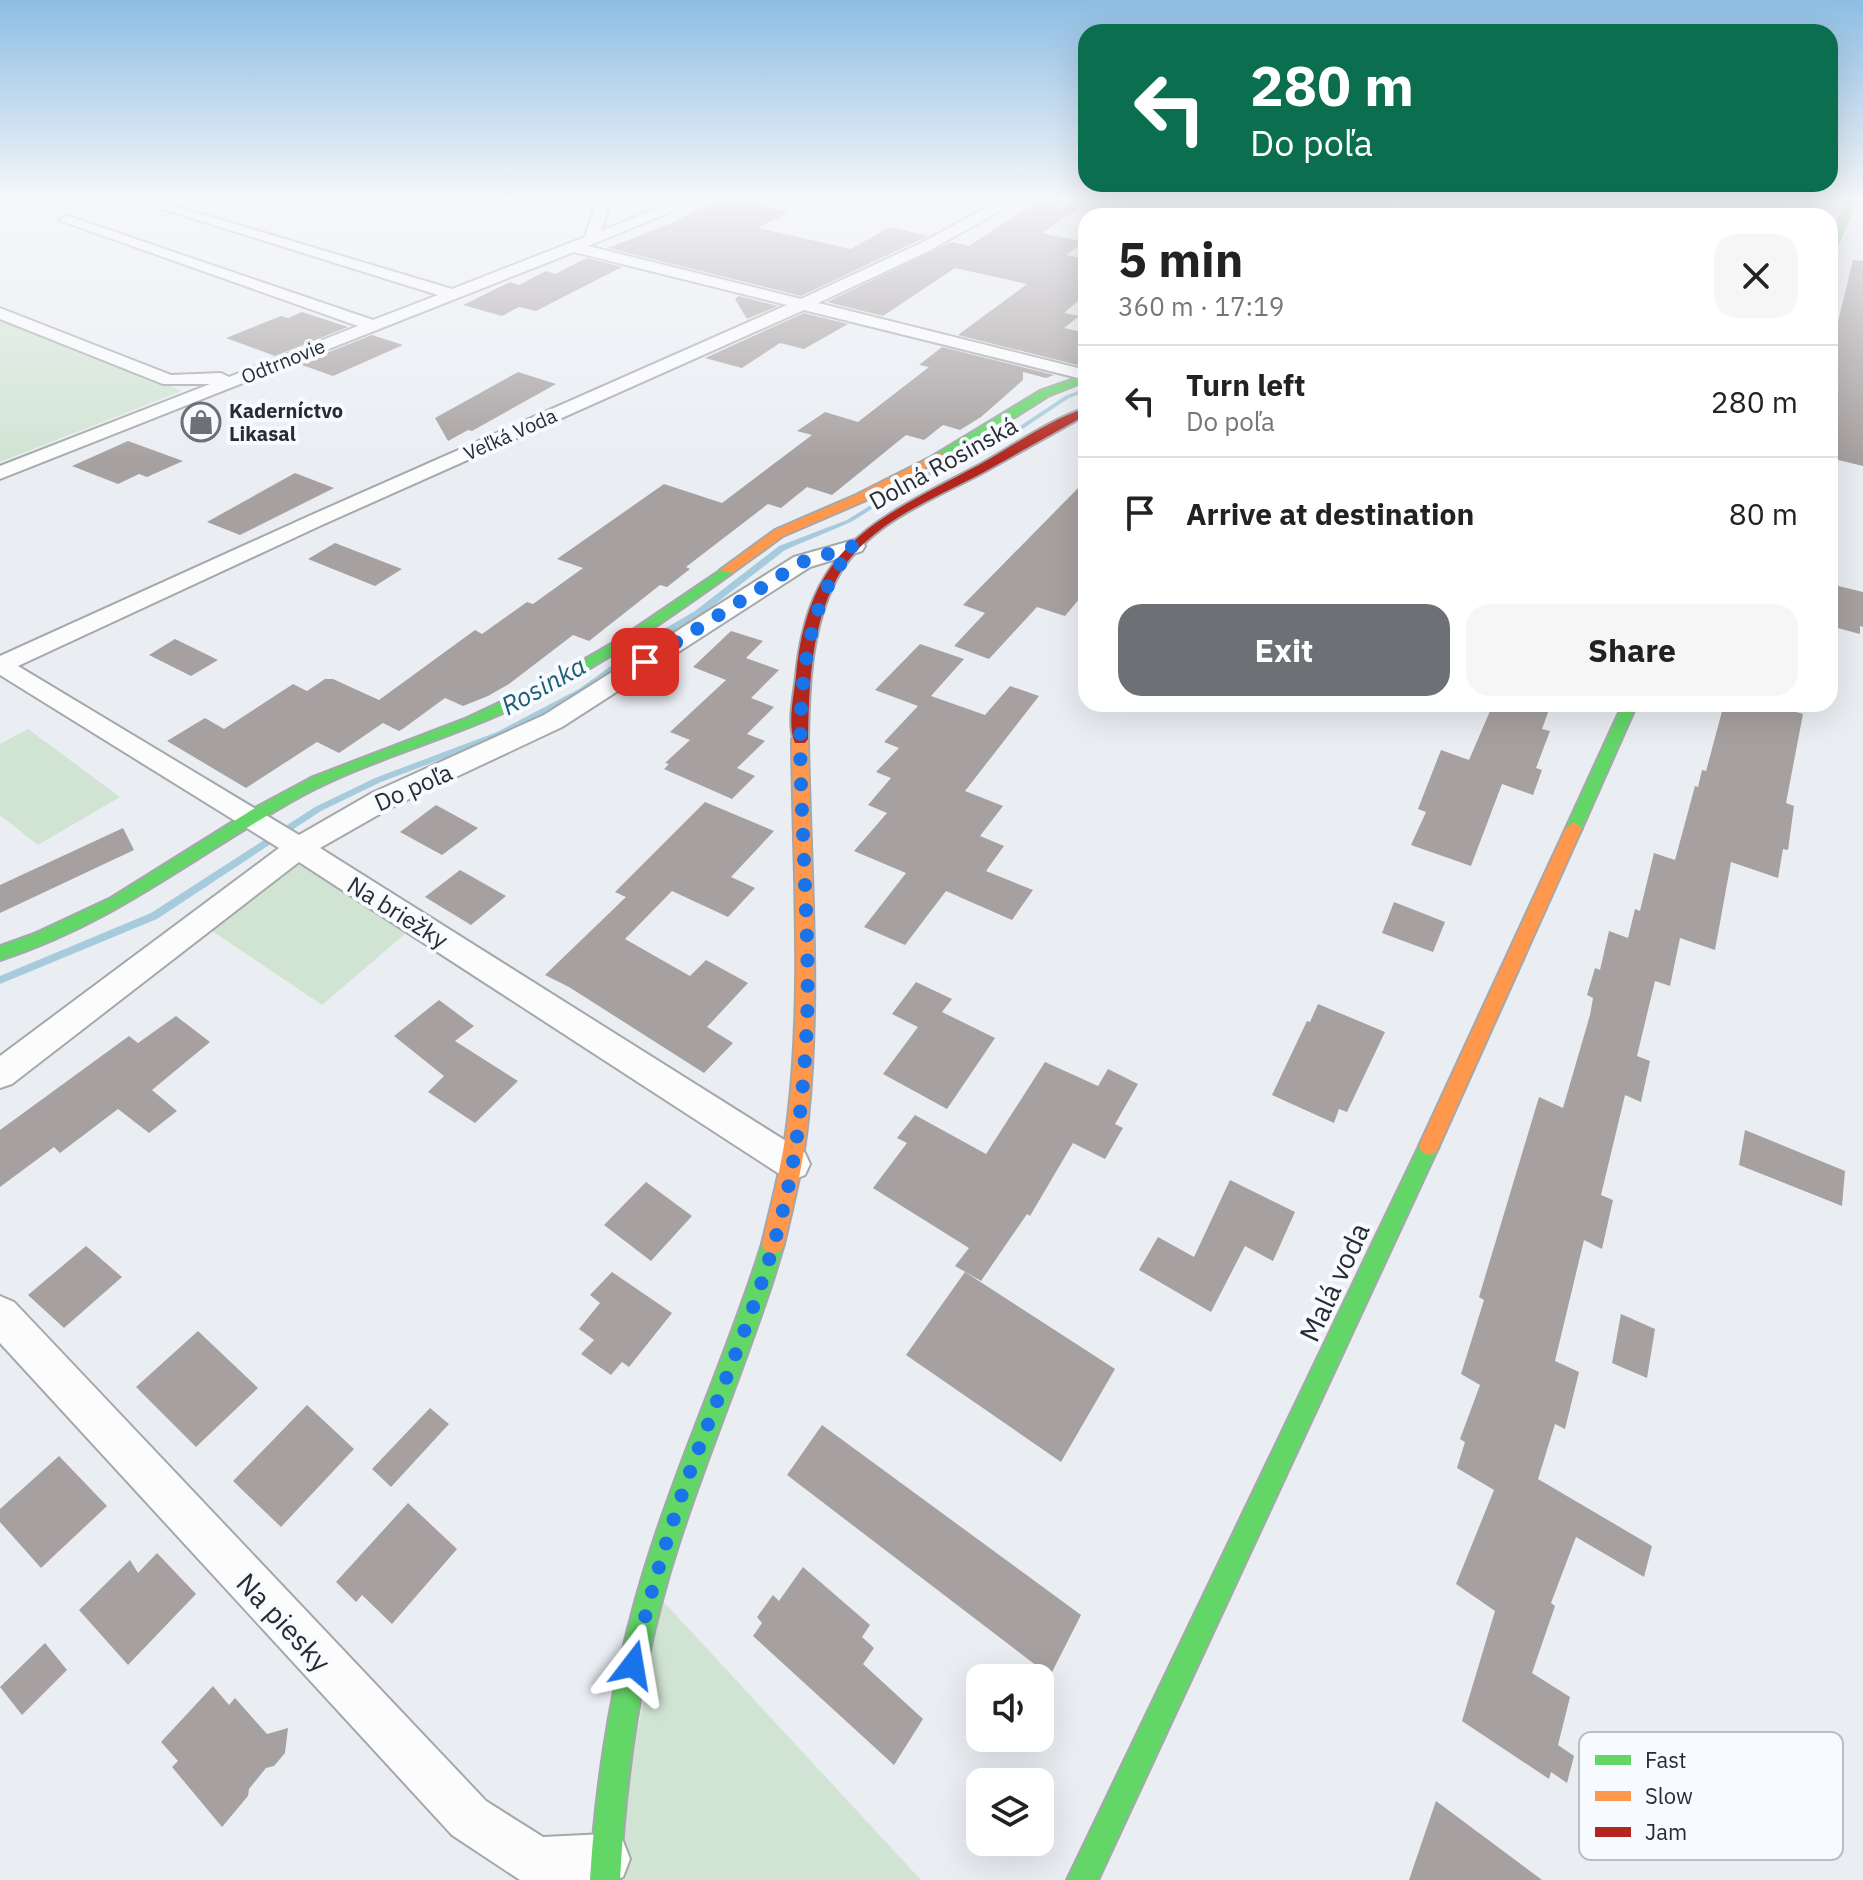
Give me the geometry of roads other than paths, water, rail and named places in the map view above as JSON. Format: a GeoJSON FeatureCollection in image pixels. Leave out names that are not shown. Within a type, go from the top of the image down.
{"type":"FeatureCollection","features":[{"type":"Feature","properties":{"kind":"street"},"geometry":{"type":"LineString","coordinates":[[253,285],[373,326]]}},
{"type":"Feature","properties":{"kind":"street"},"geometry":{"type":"LineString","coordinates":[[421,285],[452,294]]}},
{"type":"Feature","properties":{"kind":"street","name":"Odtrnovie"},"geometry":{"type":"LineString","coordinates":[[0,473],[476,285]]}},
{"type":"Feature","properties":{"kind":"street"},"geometry":{"type":"LineString","coordinates":[[724,285],[1078,375]]}},
{"type":"Feature","properties":{"kind":"street","name":"Veľká Voda"},"geometry":{"type":"LineString","coordinates":[[0,665],[169,586],[842,285]]}},
{"type":"Feature","properties":{"kind":"street"},"geometry":{"type":"LineString","coordinates":[[0,313],[169,380],[243,377]]}},
{"type":"Feature","properties":{"kind":"street"},"geometry":{"type":"LineString","coordinates":[[0,953],[94,916],[166,875],[275,833],[302,789],[468,723],[543,689],[671,610],[757,546],[812,529],[860,498],[982,433],[1038,394],[1078,379]]}},
{"type":"Feature","properties":{"kind":"street","name":"Dolná Rosinská"},"geometry":{"type":"LineString","coordinates":[[605,1869],[617,1751],[652,1586],[679,1502],[765,1272],[793,1164],[807,1021],[801,781],[803,695],[813,634],[825,592],[836,568],[854,546],[875,528],[1078,415]]}},
{"type":"Feature","properties":{"kind":"street"},"geometry":{"type":"LineString","coordinates":[[812,529],[854,546]]}},
{"type":"Feature","properties":{"kind":"street","name":"Do poľa"},"geometry":{"type":"LineString","coordinates":[[0,1074],[275,833],[382,800],[553,721],[802,562],[854,546]]}},
{"type":"Feature","properties":{"kind":"street","name":"Na briežky"},"geometry":{"type":"LineString","coordinates":[[0,665],[275,833],[793,1164]]}},
{"type":"Feature","properties":{"kind":"street","name":"Malá voda"},"geometry":{"type":"LineString","coordinates":[[1082,1880],[1463,1074],[1626,712]]}},
{"type":"Feature","properties":{"kind":"street","name":"Na piesky"},"geometry":{"type":"LineString","coordinates":[[0,1315],[469,1818],[537,1862],[605,1869]]}},
{"type":"Feature","properties":{"kind":"waterway","name":"Rosinka"},"geometry":{"type":"LineString","coordinates":[[0,980],[154,916],[318,809],[378,780],[500,734],[582,691],[657,637],[698,613],[782,548],[849,521],[905,486],[1019,429],[1078,393]]}},
{"type":"Feature","properties":{"kind":"place","name":"Kaderníctvo Likasal"},"geometry":{"type":"Point","coordinates":[201,422]}}]}
